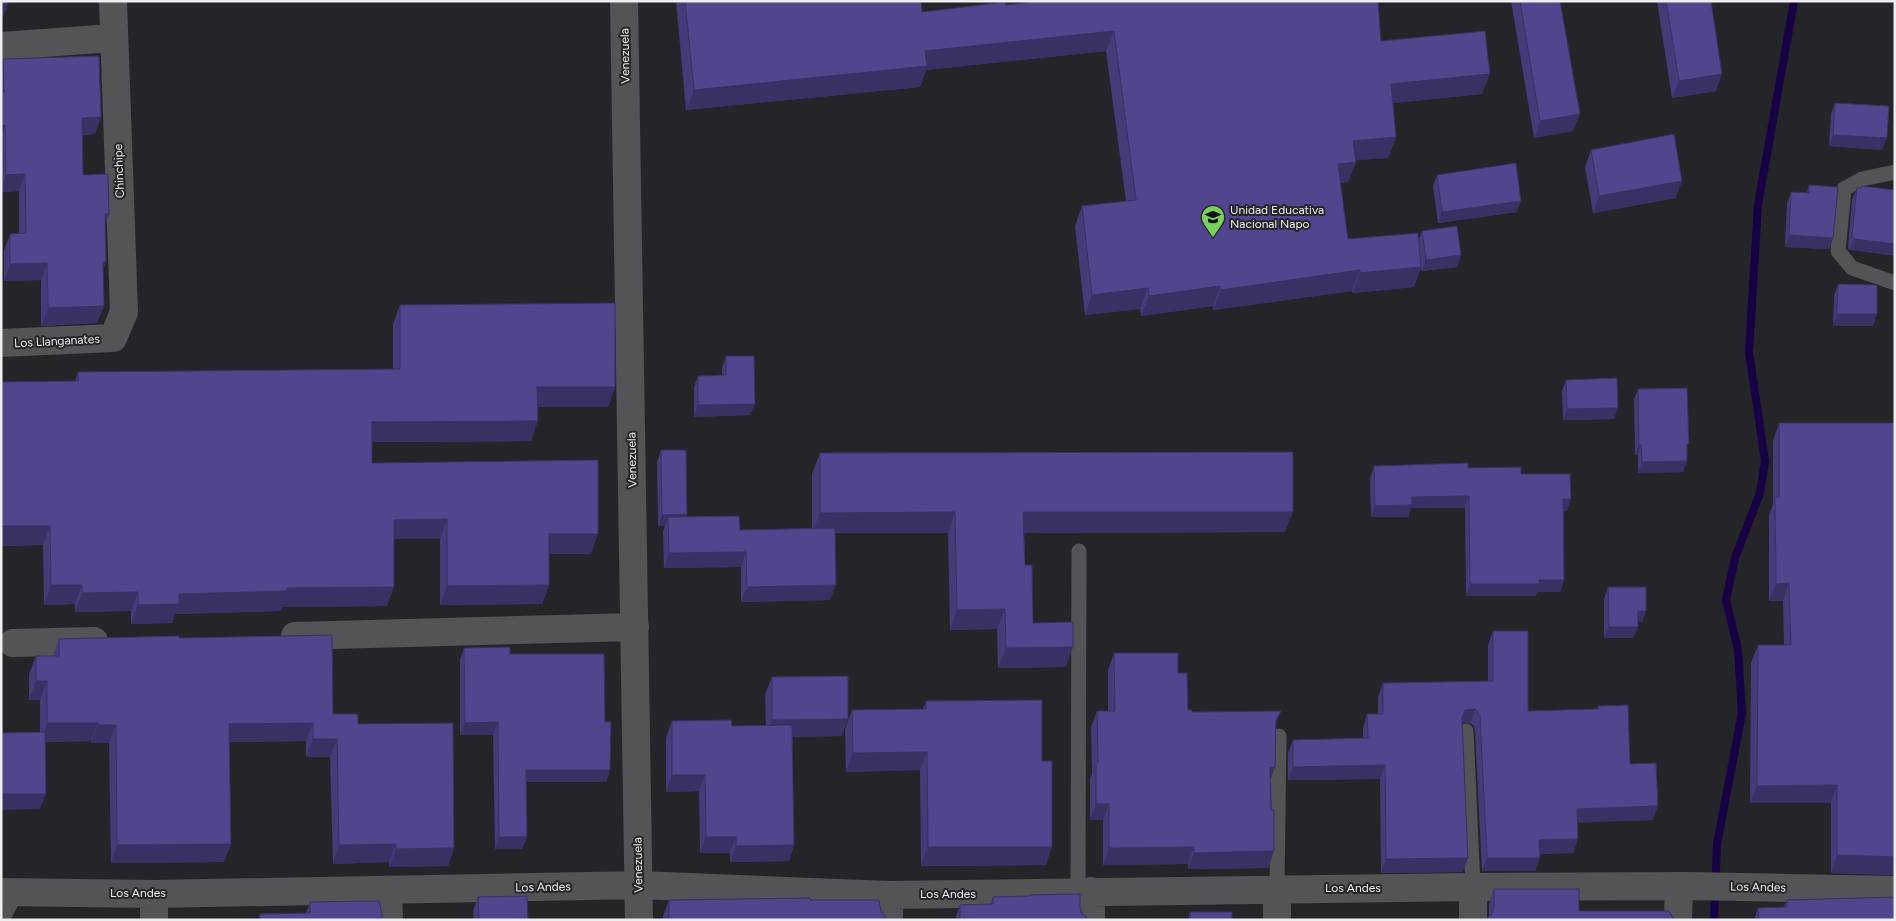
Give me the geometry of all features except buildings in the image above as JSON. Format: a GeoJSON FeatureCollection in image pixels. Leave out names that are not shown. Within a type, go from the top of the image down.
{"type":"FeatureCollection","features":[{"type":"Feature","properties":{"kind":"street","name":"Chinchipe"},"geometry":{"type":"LineString","coordinates":[[113,1],[124,312],[113,338]]}},
{"type":"Feature","properties":{"kind":"street","name":"Venezuela"},"geometry":{"type":"LineString","coordinates":[[624,1],[639,920]]}},
{"type":"Feature","properties":{"kind":"street"},"geometry":{"type":"LineString","coordinates":[[1,46],[113,38]]}},
{"type":"Feature","properties":{"kind":"street","name":"Los Llanganates"},"geometry":{"type":"LineString","coordinates":[[1,343],[113,338]]}},
{"type":"Feature","properties":{"kind":"street"},"geometry":{"type":"LineString","coordinates":[[269,637],[635,627]]}},
{"type":"Feature","properties":{"kind":"street"},"geometry":{"type":"LineString","coordinates":[[13,643],[121,640]]}},
{"type":"Feature","properties":{"kind":"street","name":"Los Andes"},"geometry":{"type":"LineString","coordinates":[[8,893],[154,907],[388,890],[638,885],[889,907],[1084,892],[1277,888],[1684,886],[1895,890]]}},
{"type":"Feature","properties":{"kind":"street"},"geometry":{"type":"LineString","coordinates":[[1678,920],[1684,886]]}},
{"type":"Feature","properties":{"kind":"street"},"geometry":{"type":"LineString","coordinates":[[1473,887],[1473,920]]}},
{"type":"Feature","properties":{"kind":"street"},"geometry":{"type":"LineString","coordinates":[[1277,888],[1277,920]]}},
{"type":"Feature","properties":{"kind":"street"},"geometry":{"type":"LineString","coordinates":[[388,890],[389,920]]}},
{"type":"Feature","properties":{"kind":"street"},"geometry":{"type":"LineString","coordinates":[[1084,892],[1091,920]]}},
{"type":"Feature","properties":{"kind":"lane"},"geometry":{"type":"LineString","coordinates":[[1895,172],[1862,179],[1844,189],[1838,251],[1852,268],[1895,282]]}},
{"type":"Feature","properties":{"kind":"lane"},"geometry":{"type":"LineString","coordinates":[[1079,551],[1084,892]]}},
{"type":"Feature","properties":{"kind":"lane"},"geometry":{"type":"LineString","coordinates":[[1466,731],[1473,887]]}},
{"type":"Feature","properties":{"kind":"lane"},"geometry":{"type":"LineString","coordinates":[[1277,888],[1279,736]]}},
{"type":"Feature","properties":{"kind":"lane"},"geometry":{"type":"LineString","coordinates":[[2,920],[8,893]]}},
{"type":"Feature","properties":{"kind":"waterway"},"geometry":{"type":"LineString","coordinates":[[1714,920],[1717,844],[1742,713],[1738,650],[1726,600],[1735,558],[1760,493],[1765,461],[1749,352],[1758,205],[1794,1]]}},
{"type":"Feature","properties":{"kind":"place","name":"Unidad Educativa Nacional Napo"},"geometry":{"type":"Point","coordinates":[1213,238]}}]}
